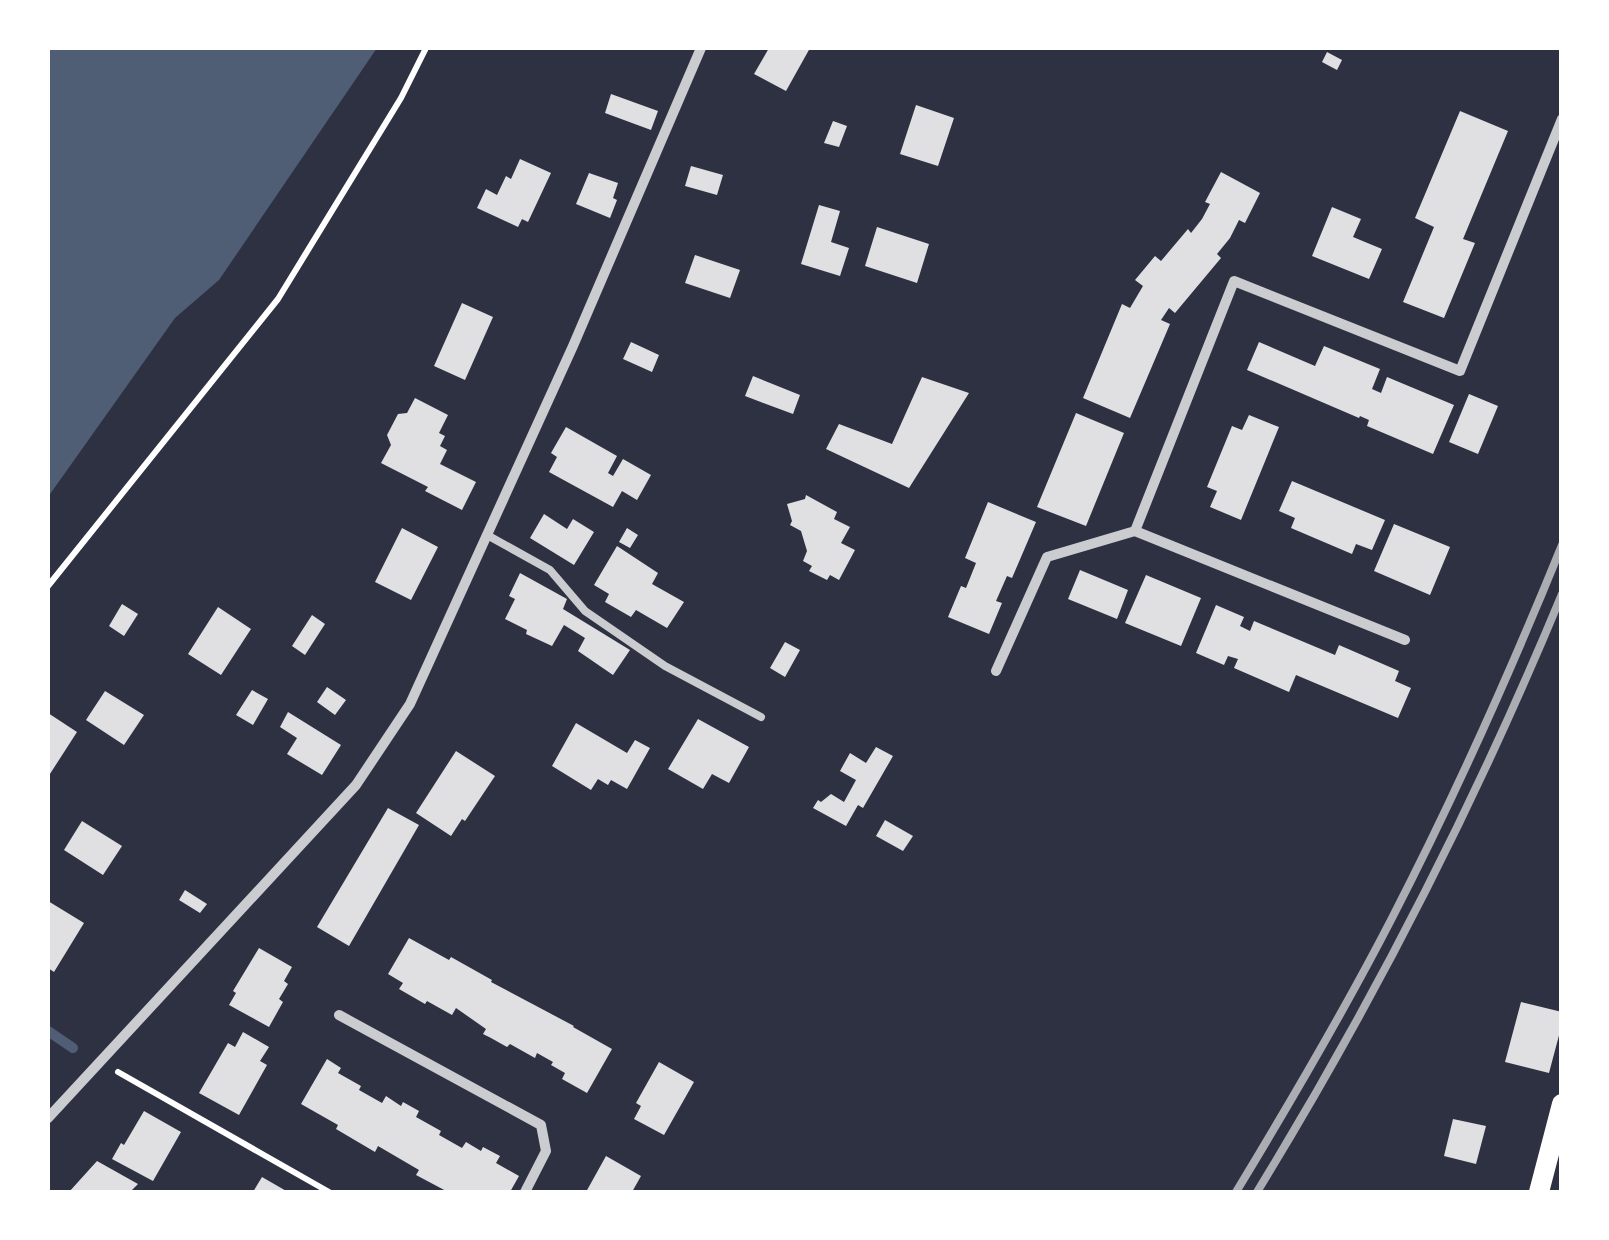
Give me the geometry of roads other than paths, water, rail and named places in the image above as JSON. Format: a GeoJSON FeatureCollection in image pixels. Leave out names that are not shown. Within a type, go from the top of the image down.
{"type":"FeatureCollection","features":[{"type":"Feature","properties":{"kind":"main road"},"geometry":{"type":"LineString","coordinates":[[1539,1192],[1562,1104]]}},
{"type":"Feature","properties":{"kind":"street"},"geometry":{"type":"LineString","coordinates":[[48,1118],[356,785],[410,704],[573,346],[702,48]]}},
{"type":"Feature","properties":{"kind":"street"},"geometry":{"type":"LineString","coordinates":[[1135,531],[1234,281],[1460,371],[1562,120]]}},
{"type":"Feature","properties":{"kind":"street"},"geometry":{"type":"LineString","coordinates":[[996,671],[1047,558],[1135,531],[1405,640]]}},
{"type":"Feature","properties":{"kind":"street"},"geometry":{"type":"LineString","coordinates":[[339,1015],[540,1125],[546,1151],[525,1192]]}},
{"type":"Feature","properties":{"kind":"lane"},"geometry":{"type":"LineString","coordinates":[[487,534],[550,570],[585,610],[665,666],[762,717]]}},
{"type":"Feature","properties":{"kind":"water"},"geometry":{"type":"Polygon","coordinates":[[[48,48],[377,48],[219,280],[175,318],[48,497],[48,48]]]}},
{"type":"Feature","properties":{"kind":"waterway"},"geometry":{"type":"LineString","coordinates":[[48,1031],[73,1048]]}},
{"type":"Feature","properties":{"kind":"railway"},"geometry":{"type":"LineString","coordinates":[[1236,1192],[1335,1023],[1414,874],[1481,735],[1562,545]]}},
{"type":"Feature","properties":{"kind":"railway"},"geometry":{"type":"LineString","coordinates":[[1257,1192],[1342,1047],[1421,899],[1495,748],[1562,594]]}}]}
